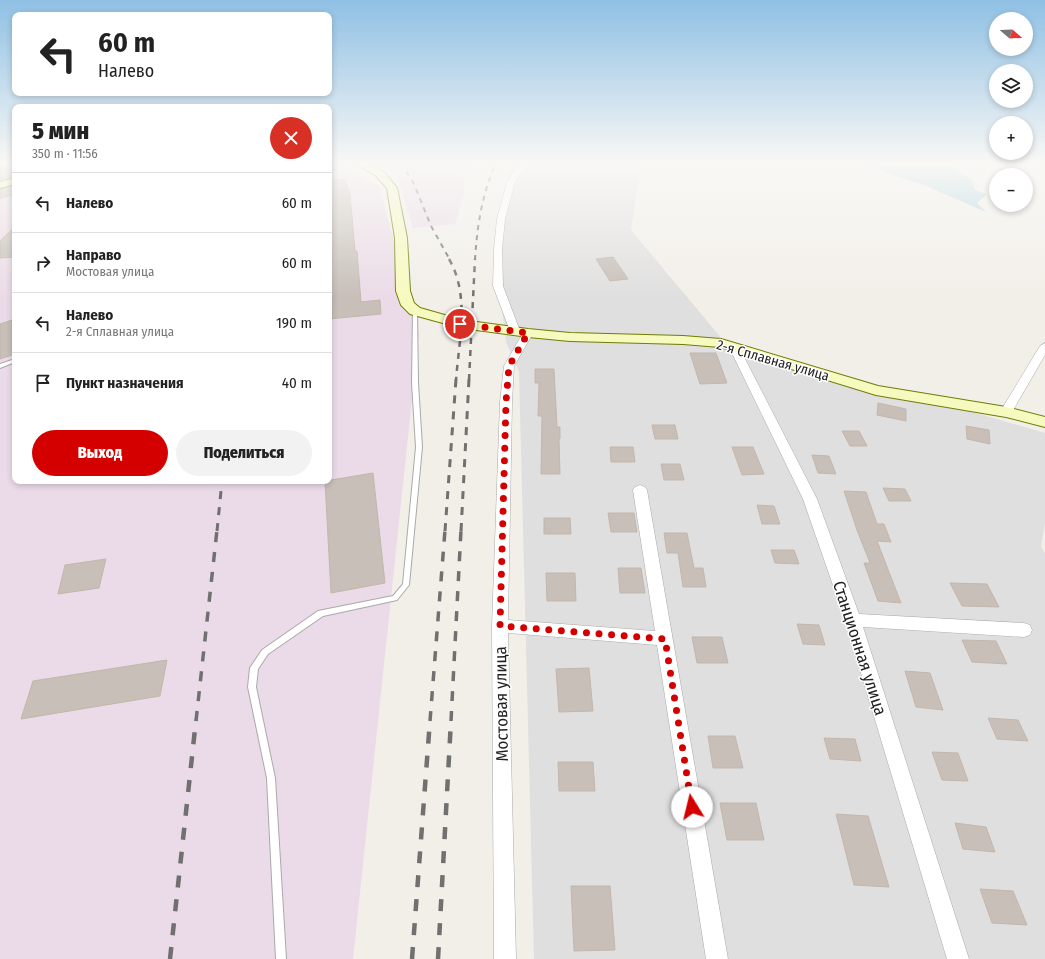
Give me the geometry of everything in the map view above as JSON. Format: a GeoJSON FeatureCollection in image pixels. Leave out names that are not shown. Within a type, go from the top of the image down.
{"type":"FeatureCollection","features":[{"type":"Feature","properties":{"kind":"street"},"geometry":{"type":"LineString","coordinates":[[396,208],[401,238],[403,291],[408,305],[415,311]]}},
{"type":"Feature","properties":{"kind":"street"},"geometry":{"type":"LineString","coordinates":[[504,208],[501,219],[498,249],[498,286],[521,332]]}},
{"type":"Feature","properties":{"kind":"street","name":"2-я Сплавная улица"},"geometry":{"type":"LineString","coordinates":[[415,311],[460,324],[521,332],[570,337],[709,342],[734,347],[876,390],[1006,412],[1045,422]]}},
{"type":"Feature","properties":{"kind":"street","name":"Мостовая улица"},"geometry":{"type":"LineString","coordinates":[[505,959],[500,626],[506,402],[509,366],[521,332]]}},
{"type":"Feature","properties":{"kind":"street"},"geometry":{"type":"LineString","coordinates":[[1006,412],[1045,346]]}},
{"type":"Feature","properties":{"kind":"street","name":"Станционная улица"},"geometry":{"type":"LineString","coordinates":[[734,347],[810,499],[853,620],[958,959]]}},
{"type":"Feature","properties":{"kind":"street"},"geometry":{"type":"LineString","coordinates":[[640,490],[717,959]]}},
{"type":"Feature","properties":{"kind":"street"},"geometry":{"type":"LineString","coordinates":[[853,620],[1024,630]]}},
{"type":"Feature","properties":{"kind":"street"},"geometry":{"type":"LineString","coordinates":[[500,626],[665,639]]}},
{"type":"Feature","properties":{"kind":"lane"},"geometry":{"type":"LineString","coordinates":[[280,959],[271,778],[252,687],[254,668],[265,652],[321,613],[395,598],[406,585],[419,447],[415,383],[415,311]]}},
{"type":"Feature","properties":{"kind":"lane"},"geometry":{"type":"LineString","coordinates":[[0,366],[12,361]]}},
{"type":"Feature","properties":{"kind":"shaded area"},"geometry":{"type":"Polygon","coordinates":[[[0,208],[12,208],[12,484],[332,484],[332,208],[385,208],[419,332],[353,959],[0,959],[0,208]]]}},
{"type":"Feature","properties":{"kind":"shaded area"},"geometry":{"type":"Polygon","coordinates":[[[407,208],[460,208],[455,224],[413,228],[407,208]]]}},
{"type":"Feature","properties":{"kind":"shaded area"},"geometry":{"type":"Polygon","coordinates":[[[502,208],[634,208],[631,230],[723,340],[1045,433],[1045,523],[1041,547],[1045,553],[1045,959],[534,959],[519,372],[506,342],[495,249],[502,208]]]}},
{"type":"Feature","properties":{"kind":"water"},"geometry":{"type":"Polygon","coordinates":[[[976,208],[982,208],[986,212],[976,208]]]}},
{"type":"Feature","properties":{"kind":"building"},"geometry":{"type":"Polygon","coordinates":[[[332,208],[351,208],[355,251],[357,251],[361,302],[380,300],[381,314],[332,319],[332,208]]]}},
{"type":"Feature","properties":{"kind":"building"},"geometry":{"type":"Polygon","coordinates":[[[12,229],[12,257],[0,258],[0,241],[12,229]]]}},
{"type":"Feature","properties":{"kind":"building"},"geometry":{"type":"Polygon","coordinates":[[[613,257],[628,279],[610,281],[596,259],[613,257]]]}},
{"type":"Feature","properties":{"kind":"building"},"geometry":{"type":"Polygon","coordinates":[[[12,320],[12,355],[0,359],[0,324],[12,320]]]}},
{"type":"Feature","properties":{"kind":"building"},"geometry":{"type":"Polygon","coordinates":[[[690,353],[716,353],[727,383],[700,384],[690,353]]]}},
{"type":"Feature","properties":{"kind":"building"},"geometry":{"type":"Polygon","coordinates":[[[535,369],[554,369],[557,427],[560,427],[560,474],[541,474],[542,416],[538,416],[539,383],[535,383],[535,369]]]}},
{"type":"Feature","properties":{"kind":"building"},"geometry":{"type":"Polygon","coordinates":[[[878,403],[906,409],[906,421],[877,415],[878,403]]]}},
{"type":"Feature","properties":{"kind":"building"},"geometry":{"type":"Polygon","coordinates":[[[652,425],[675,425],[678,439],[655,439],[652,425]]]}},
{"type":"Feature","properties":{"kind":"building"},"geometry":{"type":"Polygon","coordinates":[[[966,426],[989,430],[990,444],[967,439],[966,426]]]}},
{"type":"Feature","properties":{"kind":"building"},"geometry":{"type":"Polygon","coordinates":[[[842,431],[859,431],[867,446],[850,446],[842,431]]]}},
{"type":"Feature","properties":{"kind":"building"},"geometry":{"type":"Polygon","coordinates":[[[610,447],[633,447],[635,462],[611,462],[610,447]]]}},
{"type":"Feature","properties":{"kind":"building"},"geometry":{"type":"Polygon","coordinates":[[[732,447],[753,447],[764,474],[742,475],[732,447]]]}},
{"type":"Feature","properties":{"kind":"building"},"geometry":{"type":"Polygon","coordinates":[[[812,455],[829,456],[836,474],[818,473],[812,455]]]}},
{"type":"Feature","properties":{"kind":"building"},"geometry":{"type":"Polygon","coordinates":[[[661,464],[680,464],[684,480],[664,480],[661,464]]]}},
{"type":"Feature","properties":{"kind":"building"},"geometry":{"type":"Polygon","coordinates":[[[373,473],[385,583],[331,593],[325,484],[332,484],[332,480],[373,473]]]}},
{"type":"Feature","properties":{"kind":"building"},"geometry":{"type":"Polygon","coordinates":[[[883,488],[905,489],[911,501],[889,501],[883,488]]]}},
{"type":"Feature","properties":{"kind":"building"},"geometry":{"type":"Polygon","coordinates":[[[844,491],[866,492],[877,524],[884,524],[891,542],[877,541],[901,603],[878,601],[864,563],[870,563],[844,491]]]}},
{"type":"Feature","properties":{"kind":"building"},"geometry":{"type":"Polygon","coordinates":[[[757,505],[774,506],[780,524],[762,524],[757,505]]]}},
{"type":"Feature","properties":{"kind":"building"},"geometry":{"type":"Polygon","coordinates":[[[608,513],[634,513],[637,532],[611,532],[608,513]]]}},
{"type":"Feature","properties":{"kind":"building"},"geometry":{"type":"Polygon","coordinates":[[[544,518],[570,518],[571,534],[544,534],[544,518]]]}},
{"type":"Feature","properties":{"kind":"building"},"geometry":{"type":"Polygon","coordinates":[[[664,533],[687,533],[694,568],[703,568],[706,587],[683,587],[678,553],[667,553],[664,533]]]}},
{"type":"Feature","properties":{"kind":"building"},"geometry":{"type":"Polygon","coordinates":[[[771,550],[794,550],[799,564],[775,563],[771,550]]]}},
{"type":"Feature","properties":{"kind":"building"},"geometry":{"type":"Polygon","coordinates":[[[106,559],[99,588],[58,594],[65,565],[106,559]]]}},
{"type":"Feature","properties":{"kind":"building"},"geometry":{"type":"Polygon","coordinates":[[[618,568],[641,568],[645,593],[620,593],[618,568]]]}},
{"type":"Feature","properties":{"kind":"building"},"geometry":{"type":"Polygon","coordinates":[[[546,573],[575,573],[576,601],[547,601],[546,573]]]}},
{"type":"Feature","properties":{"kind":"building"},"geometry":{"type":"Polygon","coordinates":[[[950,583],[987,584],[999,607],[962,606],[950,583]]]}},
{"type":"Feature","properties":{"kind":"building"},"geometry":{"type":"Polygon","coordinates":[[[797,624],[819,625],[825,645],[803,644],[797,624]]]}},
{"type":"Feature","properties":{"kind":"building"},"geometry":{"type":"Polygon","coordinates":[[[692,637],[722,637],[728,663],[697,663],[692,637]]]}},
{"type":"Feature","properties":{"kind":"building"},"geometry":{"type":"Polygon","coordinates":[[[962,640],[996,641],[1007,664],[972,662],[962,640]]]}},
{"type":"Feature","properties":{"kind":"building"},"geometry":{"type":"Polygon","coordinates":[[[167,660],[160,696],[21,719],[33,681],[167,660]]]}},
{"type":"Feature","properties":{"kind":"building"},"geometry":{"type":"Polygon","coordinates":[[[589,668],[593,711],[559,712],[556,669],[589,668]]]}},
{"type":"Feature","properties":{"kind":"building"},"geometry":{"type":"Polygon","coordinates":[[[905,671],[930,673],[943,710],[916,707],[905,671]]]}},
{"type":"Feature","properties":{"kind":"building"},"geometry":{"type":"Polygon","coordinates":[[[988,718],[1018,720],[1028,741],[997,739],[988,718]]]}},
{"type":"Feature","properties":{"kind":"building"},"geometry":{"type":"Polygon","coordinates":[[[708,736],[735,736],[743,768],[713,768],[708,736]]]}},
{"type":"Feature","properties":{"kind":"building"},"geometry":{"type":"Polygon","coordinates":[[[824,738],[855,739],[861,761],[830,759],[824,738]]]}},
{"type":"Feature","properties":{"kind":"building"},"geometry":{"type":"Polygon","coordinates":[[[932,752],[958,753],[968,781],[942,780],[932,752]]]}},
{"type":"Feature","properties":{"kind":"building"},"geometry":{"type":"Polygon","coordinates":[[[558,762],[593,762],[595,791],[559,791],[558,762]]]}},
{"type":"Feature","properties":{"kind":"building"},"geometry":{"type":"Polygon","coordinates":[[[720,803],[756,803],[764,840],[727,840],[720,803]]]}},
{"type":"Feature","properties":{"kind":"building"},"geometry":{"type":"Polygon","coordinates":[[[836,814],[868,816],[889,887],[854,885],[836,814]]]}},
{"type":"Feature","properties":{"kind":"building"},"geometry":{"type":"Polygon","coordinates":[[[955,823],[986,827],[995,852],[963,849],[955,823]]]}},
{"type":"Feature","properties":{"kind":"building"},"geometry":{"type":"Polygon","coordinates":[[[571,886],[610,886],[615,950],[574,951],[571,886]]]}},
{"type":"Feature","properties":{"kind":"building"},"geometry":{"type":"Polygon","coordinates":[[[980,889],[1013,891],[1027,925],[992,923],[980,889]]]}},
{"type":"Feature","properties":{"kind":"railway"},"geometry":{"type":"LineString","coordinates":[[424,208],[431,226],[450,260]]}},
{"type":"Feature","properties":{"kind":"railway"},"geometry":{"type":"LineString","coordinates":[[475,260],[482,208]]}},
{"type":"Feature","properties":{"kind":"railway"},"geometry":{"type":"LineString","coordinates":[[449,259],[459,287],[462,318],[456,380]]}},
{"type":"Feature","properties":{"kind":"railway"},"geometry":{"type":"LineString","coordinates":[[469,380],[475,259]]}},
{"type":"Feature","properties":{"kind":"railway"},"geometry":{"type":"LineString","coordinates":[[445,531],[456,379]]}},
{"type":"Feature","properties":{"kind":"railway"},"geometry":{"type":"LineString","coordinates":[[461,531],[469,379]]}},
{"type":"Feature","properties":{"kind":"railway"},"geometry":{"type":"LineString","coordinates":[[217,531],[222,484]]}},
{"type":"Feature","properties":{"kind":"railway"},"geometry":{"type":"LineString","coordinates":[[196,721],[217,530]]}},
{"type":"Feature","properties":{"kind":"railway"},"geometry":{"type":"LineString","coordinates":[[430,721],[445,530]]}},
{"type":"Feature","properties":{"kind":"railway"},"geometry":{"type":"LineString","coordinates":[[451,721],[461,530]]}},
{"type":"Feature","properties":{"kind":"railway"},"geometry":{"type":"LineString","coordinates":[[170,959],[196,720]]}},
{"type":"Feature","properties":{"kind":"railway"},"geometry":{"type":"LineString","coordinates":[[412,959],[430,720]]}},
{"type":"Feature","properties":{"kind":"railway"},"geometry":{"type":"LineString","coordinates":[[438,959],[451,720]]}},
{"type":"Feature","properties":{"kind":"route"},"geometry":{"type":"LineString","coordinates":[[460,324],[528,333],[509,366],[506,402],[500,626],[665,639],[692,807]]}}]}
